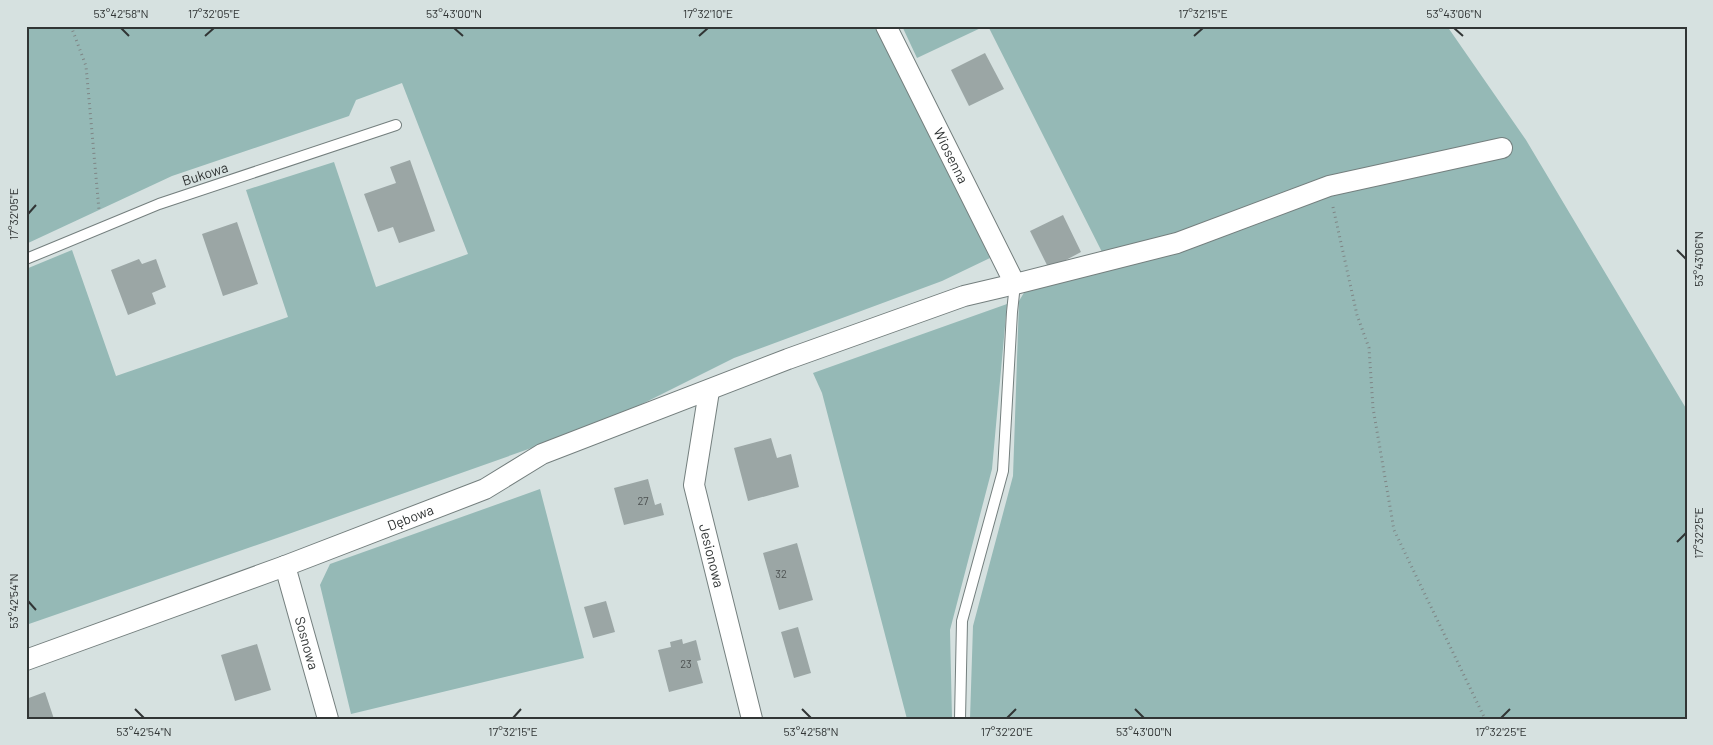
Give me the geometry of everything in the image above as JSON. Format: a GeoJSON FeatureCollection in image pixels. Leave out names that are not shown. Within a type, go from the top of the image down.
{"type":"FeatureCollection","features":[{"type":"Feature","properties":{"kind":"street","name":"Wiosenna"},"geometry":{"type":"LineString","coordinates":[[886,26],[1015,284]]}},
{"type":"Feature","properties":{"kind":"street","name":"Dębowa"},"geometry":{"type":"LineString","coordinates":[[26,660],[285,566],[485,489],[542,454],[788,359],[964,296],[1177,242],[1329,186],[1502,148]]}},
{"type":"Feature","properties":{"kind":"street","name":"Jesionowa"},"geometry":{"type":"LineString","coordinates":[[709,391],[694,485],[752,719]]}},
{"type":"Feature","properties":{"kind":"street","name":"Sosnowa"},"geometry":{"type":"LineString","coordinates":[[285,566],[328,719]]}},
{"type":"Feature","properties":{"kind":"lane","name":"Bukowa"},"geometry":{"type":"LineString","coordinates":[[26,259],[160,204],[396,125]]}},
{"type":"Feature","properties":{"kind":"lane"},"geometry":{"type":"LineString","coordinates":[[960,719],[962,621],[1003,471],[1015,284]]}},
{"type":"Feature","properties":{"kind":"path"},"geometry":{"type":"LineString","coordinates":[[71,26],[86,66],[101,228]]}},
{"type":"Feature","properties":{"kind":"path"},"geometry":{"type":"LineString","coordinates":[[1329,186],[1357,315],[1370,348],[1373,408],[1394,530],[1485,719]]}},
{"type":"Feature","properties":{"kind":"shaded area"},"geometry":{"type":"Polygon","coordinates":[[[26,26],[878,26],[990,258],[942,281],[734,358],[608,421],[26,625],[26,269],[72,250],[116,376],[288,317],[246,190],[334,162],[376,287],[468,254],[402,83],[356,100],[349,116],[172,176],[26,244],[26,26]]]}},
{"type":"Feature","properties":{"kind":"shaded area"},"geometry":{"type":"Polygon","coordinates":[[[902,26],[985,26],[917,58],[902,26]]]}},
{"type":"Feature","properties":{"kind":"shaded area"},"geometry":{"type":"Polygon","coordinates":[[[988,26],[1447,26],[1526,140],[1687,410],[1687,719],[970,719],[973,626],[1013,476],[1019,301],[1025,291],[1103,254],[988,26]]]}},
{"type":"Feature","properties":{"kind":"shaded area"},"geometry":{"type":"Polygon","coordinates":[[[1007,304],[992,469],[950,630],[952,719],[907,719],[822,393],[813,373],[1007,304]]]}},
{"type":"Feature","properties":{"kind":"shaded area"},"geometry":{"type":"Polygon","coordinates":[[[540,489],[584,658],[351,714],[320,585],[330,564],[540,489]]]}},
{"type":"Feature","properties":{"kind":"building"},"geometry":{"type":"Polygon","coordinates":[[[985,53],[1004,89],[969,106],[951,70],[985,53]]]}},
{"type":"Feature","properties":{"kind":"building"},"geometry":{"type":"Polygon","coordinates":[[[410,160],[435,231],[399,243],[393,227],[378,232],[364,194],[396,183],[390,167],[410,160]]]}},
{"type":"Feature","properties":{"kind":"building"},"geometry":{"type":"Polygon","coordinates":[[[1063,215],[1081,252],[1049,269],[1030,231],[1063,215]]]}},
{"type":"Feature","properties":{"kind":"building"},"geometry":{"type":"Polygon","coordinates":[[[237,222],[258,284],[223,296],[202,234],[237,222]]]}},
{"type":"Feature","properties":{"kind":"building"},"geometry":{"type":"Polygon","coordinates":[[[139,259],[142,264],[156,259],[166,287],[152,293],[156,304],[128,315],[111,270],[139,259]]]}},
{"type":"Feature","properties":{"kind":"building"},"geometry":{"type":"Polygon","coordinates":[[[771,438],[777,458],[791,454],[799,487],[748,501],[734,448],[771,438]]]}},
{"type":"Feature","properties":{"kind":"building"},"geometry":{"type":"Polygon","coordinates":[[[648,479],[655,505],[661,503],[664,515],[624,525],[614,488],[648,479]]]}},
{"type":"Feature","properties":{"kind":"building"},"geometry":{"type":"Polygon","coordinates":[[[797,543],[813,600],[779,610],[763,553],[797,543]]]}},
{"type":"Feature","properties":{"kind":"building"},"geometry":{"type":"Polygon","coordinates":[[[606,601],[615,632],[593,638],[584,607],[606,601]]]}},
{"type":"Feature","properties":{"kind":"building"},"geometry":{"type":"Polygon","coordinates":[[[798,627],[811,673],[794,678],[781,632],[798,627]]]}},
{"type":"Feature","properties":{"kind":"building"},"geometry":{"type":"Polygon","coordinates":[[[682,639],[683,644],[696,640],[701,660],[697,661],[703,683],[669,692],[658,650],[671,647],[670,642],[682,639]]]}},
{"type":"Feature","properties":{"kind":"building"},"geometry":{"type":"Polygon","coordinates":[[[257,644],[271,690],[235,701],[221,655],[257,644]]]}},
{"type":"Feature","properties":{"kind":"building"},"geometry":{"type":"Polygon","coordinates":[[[45,692],[54,719],[26,719],[26,699],[45,692]]]}}]}
